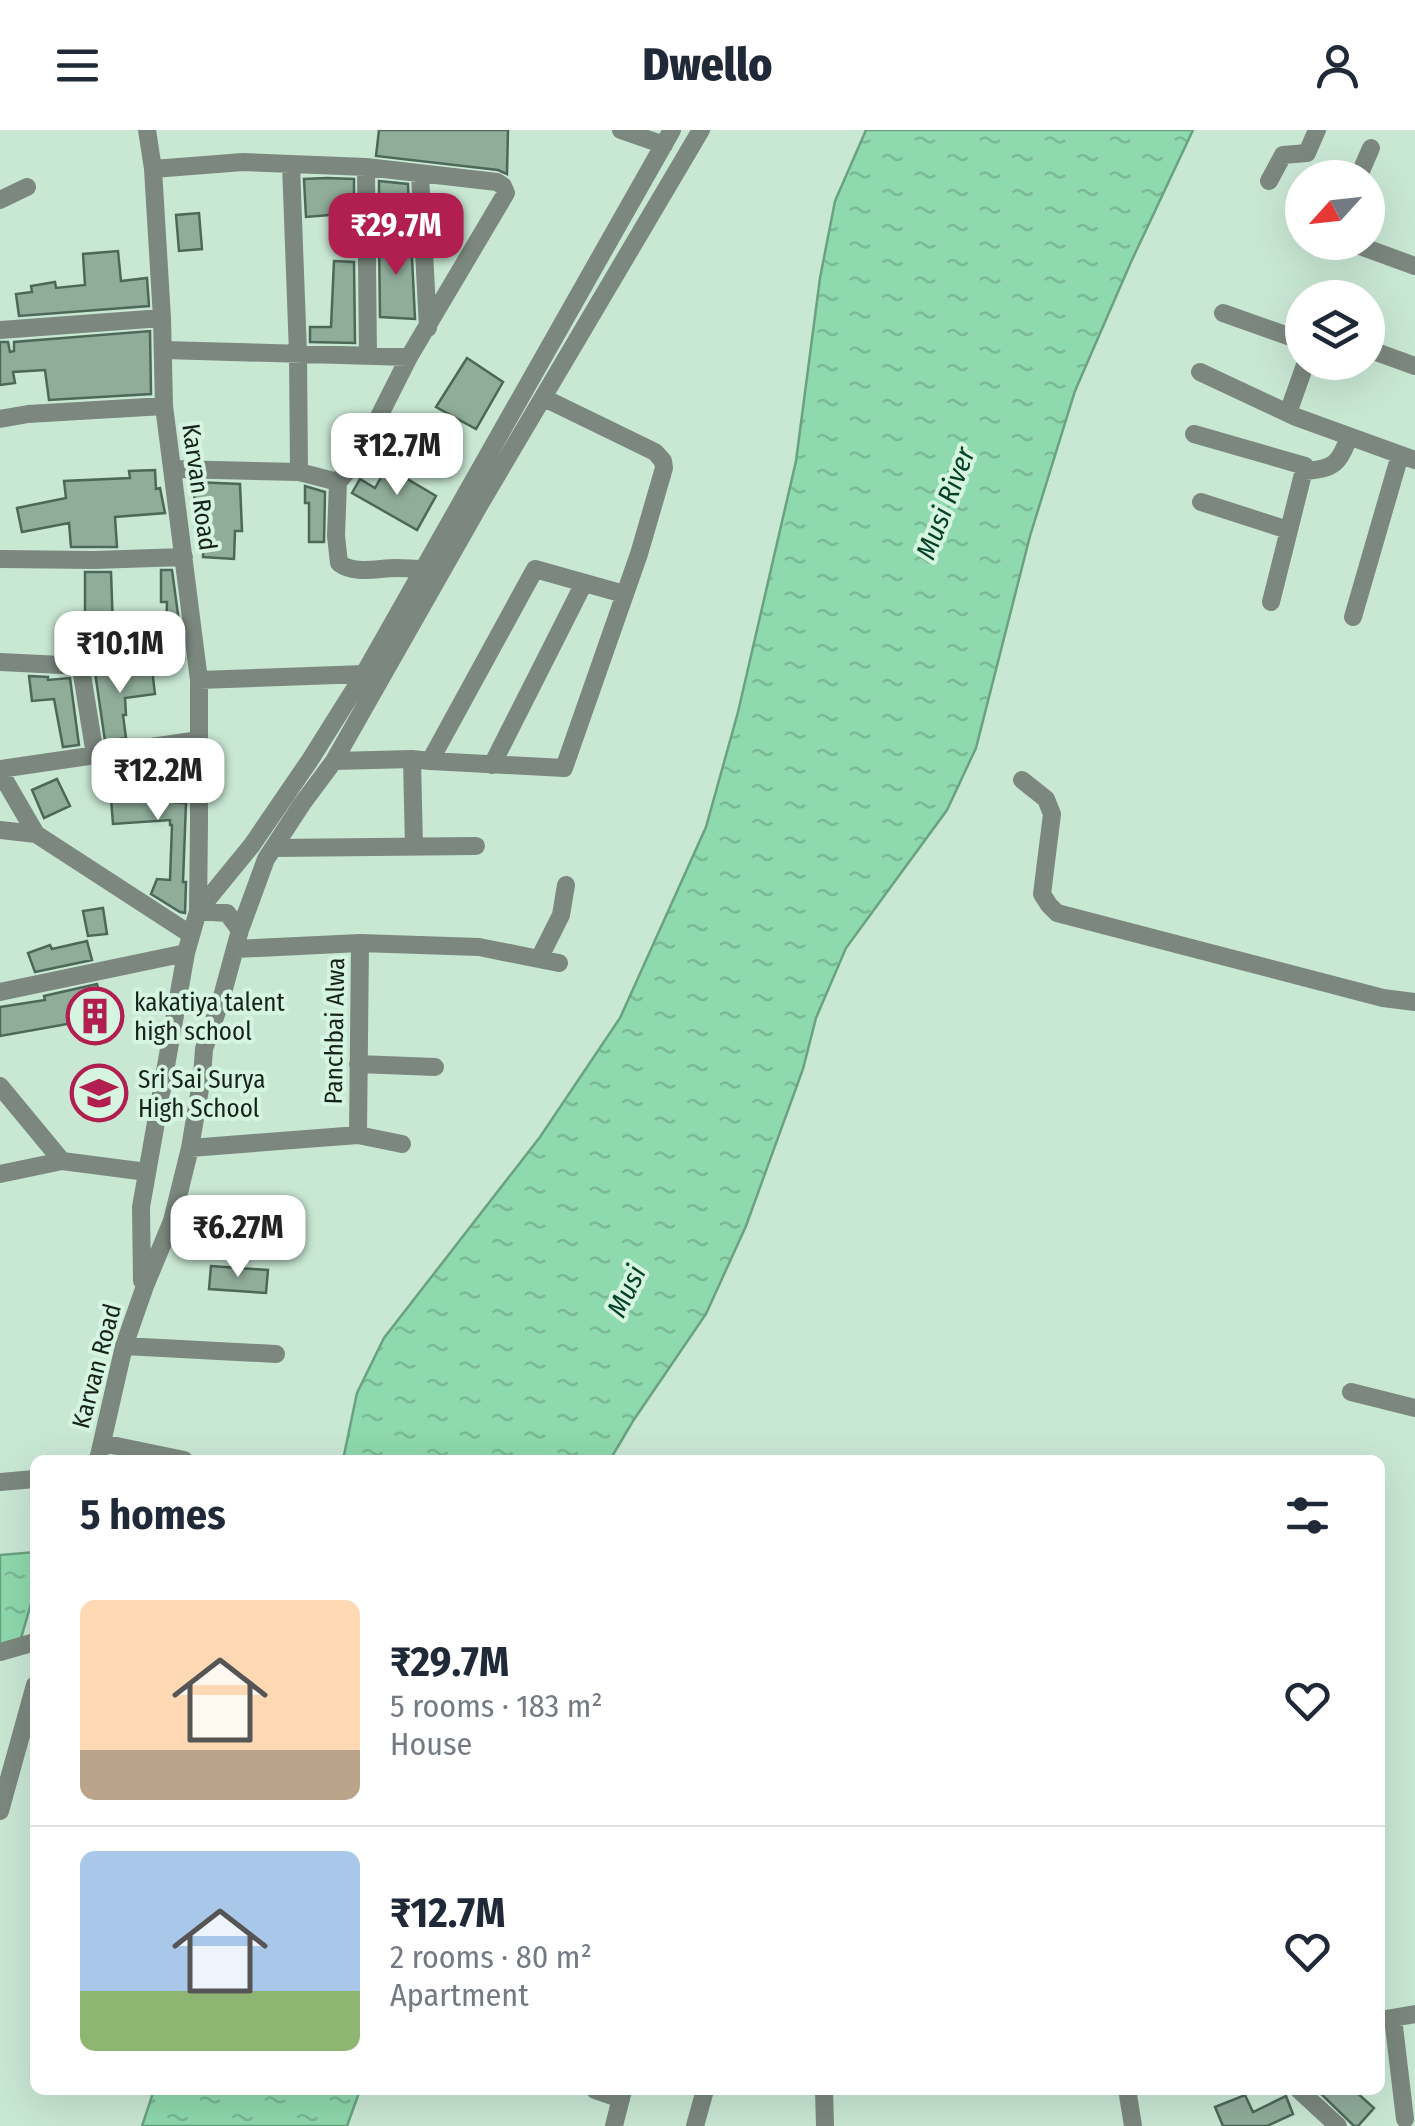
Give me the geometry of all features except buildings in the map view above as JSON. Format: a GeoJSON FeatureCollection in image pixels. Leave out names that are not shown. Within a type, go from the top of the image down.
{"type":"FeatureCollection","features":[{"type":"Feature","properties":{"kind":"street","name":"Karvan Road"},"geometry":{"type":"LineString","coordinates":[[144,1286],[141,1208],[146,1172],[188,944],[198,911],[199,740],[198,680],[164,406],[162,318],[146,130]]}},
{"type":"Feature","properties":{"kind":"street"},"geometry":{"type":"LineString","coordinates":[[198,911],[252,845],[364,674],[668,137],[622,130]]}},
{"type":"Feature","properties":{"kind":"street","name":"Karvan Road"},"geometry":{"type":"LineString","coordinates":[[100,1452],[124,1346],[172,1221],[190,1148],[204,1049],[266,859],[334,761],[700,130]]}},
{"type":"Feature","properties":{"kind":"street"},"geometry":{"type":"LineString","coordinates":[[1268,181],[1283,155],[1307,153],[1317,130]]}},
{"type":"Feature","properties":{"kind":"street"},"geometry":{"type":"LineString","coordinates":[[1366,160],[1371,148]]}},
{"type":"Feature","properties":{"kind":"street"},"geometry":{"type":"LineString","coordinates":[[152,169],[243,162],[366,167],[497,182],[503,186],[506,194],[409,357],[357,460],[338,482],[338,563],[359,570],[423,570]]}},
{"type":"Feature","properties":{"kind":"street"},"geometry":{"type":"LineString","coordinates":[[291,165],[299,472]]}},
{"type":"Feature","properties":{"kind":"street"},"geometry":{"type":"LineString","coordinates":[[366,167],[368,356]]}},
{"type":"Feature","properties":{"kind":"street"},"geometry":{"type":"LineString","coordinates":[[420,175],[428,328]]}},
{"type":"Feature","properties":{"kind":"street"},"geometry":{"type":"LineString","coordinates":[[0,200],[27,187]]}},
{"type":"Feature","properties":{"kind":"street"},"geometry":{"type":"LineString","coordinates":[[1385,255],[1415,266]]}},
{"type":"Feature","properties":{"kind":"street"},"geometry":{"type":"LineString","coordinates":[[1223,313],[1285,335]]}},
{"type":"Feature","properties":{"kind":"street"},"geometry":{"type":"LineString","coordinates":[[0,330],[162,318]]}},
{"type":"Feature","properties":{"kind":"street"},"geometry":{"type":"LineString","coordinates":[[164,350],[409,357]]}},
{"type":"Feature","properties":{"kind":"street"},"geometry":{"type":"LineString","coordinates":[[1385,356],[1415,366]]}},
{"type":"Feature","properties":{"kind":"street"},"geometry":{"type":"LineString","coordinates":[[1200,372],[1288,413],[1407,458],[1352,617]]}},
{"type":"Feature","properties":{"kind":"street"},"geometry":{"type":"LineString","coordinates":[[1288,413],[1300,380]]}},
{"type":"Feature","properties":{"kind":"street"},"geometry":{"type":"LineString","coordinates":[[334,761],[421,760],[564,768],[639,554],[664,468],[663,460],[655,452],[544,398]]}},
{"type":"Feature","properties":{"kind":"street"},"geometry":{"type":"LineString","coordinates":[[0,418],[164,406]]}},
{"type":"Feature","properties":{"kind":"street"},"geometry":{"type":"LineString","coordinates":[[1194,434],[1305,466],[1271,602]]}},
{"type":"Feature","properties":{"kind":"street"},"geometry":{"type":"LineString","coordinates":[[1304,472],[1329,468],[1343,456],[1349,436]]}},
{"type":"Feature","properties":{"kind":"street"},"geometry":{"type":"LineString","coordinates":[[173,469],[299,472],[338,482]]}},
{"type":"Feature","properties":{"kind":"street"},"geometry":{"type":"LineString","coordinates":[[1201,502],[1288,530]]}},
{"type":"Feature","properties":{"kind":"street"},"geometry":{"type":"LineString","coordinates":[[0,560],[184,556]]}},
{"type":"Feature","properties":{"kind":"street"},"geometry":{"type":"LineString","coordinates":[[414,847],[421,760],[534,569],[624,594]]}},
{"type":"Feature","properties":{"kind":"street"},"geometry":{"type":"LineString","coordinates":[[492,764],[584,583]]}},
{"type":"Feature","properties":{"kind":"street"},"geometry":{"type":"LineString","coordinates":[[0,662],[61,664],[150,652]]}},
{"type":"Feature","properties":{"kind":"street"},"geometry":{"type":"LineString","coordinates":[[80,662],[95,755]]}},
{"type":"Feature","properties":{"kind":"street"},"geometry":{"type":"LineString","coordinates":[[198,680],[364,674]]}},
{"type":"Feature","properties":{"kind":"street"},"geometry":{"type":"LineString","coordinates":[[188,944],[36,834],[0,770],[199,740]]}},
{"type":"Feature","properties":{"kind":"street"},"geometry":{"type":"LineString","coordinates":[[1022,780],[1046,799],[1052,814],[1042,894],[1057,912],[1384,998],[1415,1002]]}},
{"type":"Feature","properties":{"kind":"street"},"geometry":{"type":"LineString","coordinates":[[0,830],[36,834]]}},
{"type":"Feature","properties":{"kind":"street"},"geometry":{"type":"LineString","coordinates":[[274,848],[476,846]]}},
{"type":"Feature","properties":{"kind":"street"},"geometry":{"type":"LineString","coordinates":[[539,959],[561,915],[566,884]]}},
{"type":"Feature","properties":{"kind":"street"},"geometry":{"type":"LineString","coordinates":[[198,911],[227,913],[240,930]]}},
{"type":"Feature","properties":{"kind":"street"},"geometry":{"type":"LineString","coordinates":[[360,943],[480,947],[559,963]]}},
{"type":"Feature","properties":{"kind":"street","name":"Panchbai Alwa"},"geometry":{"type":"LineString","coordinates":[[190,1148],[358,1135],[360,943],[236,949]]}},
{"type":"Feature","properties":{"kind":"street"},"geometry":{"type":"LineString","coordinates":[[0,992],[188,944]]}},
{"type":"Feature","properties":{"kind":"street"},"geometry":{"type":"LineString","coordinates":[[358,1064],[434,1067]]}},
{"type":"Feature","properties":{"kind":"street"},"geometry":{"type":"LineString","coordinates":[[0,1086],[62,1161]]}},
{"type":"Feature","properties":{"kind":"street"},"geometry":{"type":"LineString","coordinates":[[358,1135],[402,1144]]}},
{"type":"Feature","properties":{"kind":"street"},"geometry":{"type":"LineString","coordinates":[[0,1174],[62,1161],[146,1172]]}},
{"type":"Feature","properties":{"kind":"street"},"geometry":{"type":"LineString","coordinates":[[124,1346],[276,1354]]}},
{"type":"Feature","properties":{"kind":"street"},"geometry":{"type":"LineString","coordinates":[[1351,1392],[1415,1408]]}},
{"type":"Feature","properties":{"kind":"street"},"geometry":{"type":"LineString","coordinates":[[100,1452],[132,1455]]}},
{"type":"Feature","properties":{"kind":"street"},"geometry":{"type":"LineString","coordinates":[[0,1482],[30,1479]]}},
{"type":"Feature","properties":{"kind":"street"},"geometry":{"type":"LineString","coordinates":[[0,1652],[30,1643]]}},
{"type":"Feature","properties":{"kind":"street"},"geometry":{"type":"LineString","coordinates":[[0,1810],[30,1703]]}},
{"type":"Feature","properties":{"kind":"street"},"geometry":{"type":"LineString","coordinates":[[1405,2119],[1387,2019],[1415,2014]]}},
{"type":"Feature","properties":{"kind":"street"},"geometry":{"type":"LineString","coordinates":[[614,2126],[622,2095]]}},
{"type":"Feature","properties":{"kind":"street"},"geometry":{"type":"LineString","coordinates":[[699,2125],[704,2095]]}},
{"type":"Feature","properties":{"kind":"street"},"geometry":{"type":"LineString","coordinates":[[824,2095],[825,2126]]}},
{"type":"Feature","properties":{"kind":"street"},"geometry":{"type":"LineString","coordinates":[[1128,2095],[1133,2126]]}},
{"type":"Feature","properties":{"kind":"street"},"geometry":{"type":"LineString","coordinates":[[1304,2095],[1338,2126]]}},
{"type":"Feature","properties":{"kind":"water"},"geometry":{"type":"Polygon","coordinates":[[[866,130],[1193,130],[1075,391],[1030,536],[976,748],[947,810],[846,948],[816,1018],[803,1069],[746,1226],[706,1314],[613,1455],[344,1455],[357,1393],[384,1338],[540,1137],[620,1018],[706,827],[738,712],[796,461],[820,278],[835,201],[866,130]]]}},
{"type":"Feature","properties":{"kind":"water"},"geometry":{"type":"Polygon","coordinates":[[[30,1552],[30,1607],[19,1645],[0,1647],[0,1555],[30,1552]]]}},
{"type":"Feature","properties":{"kind":"water"},"geometry":{"type":"Polygon","coordinates":[[[152,2095],[358,2095],[347,2126],[142,2126],[152,2095]]]}},
{"type":"Feature","properties":{"kind":"place","name":"kakatiya talent high school"},"geometry":{"type":"Point","coordinates":[95,1016]}},
{"type":"Feature","properties":{"kind":"place","name":"Sri Sai Surya High School"},"geometry":{"type":"Point","coordinates":[99,1093]}},
{"type":"Feature","properties":{"kind":"water label","name":"Musi River"},"geometry":{"type":"Point","coordinates":[945,503]}},
{"type":"Feature","properties":{"kind":"water label","name":"Musi"},"geometry":{"type":"Point","coordinates":[626,1291]}}]}
